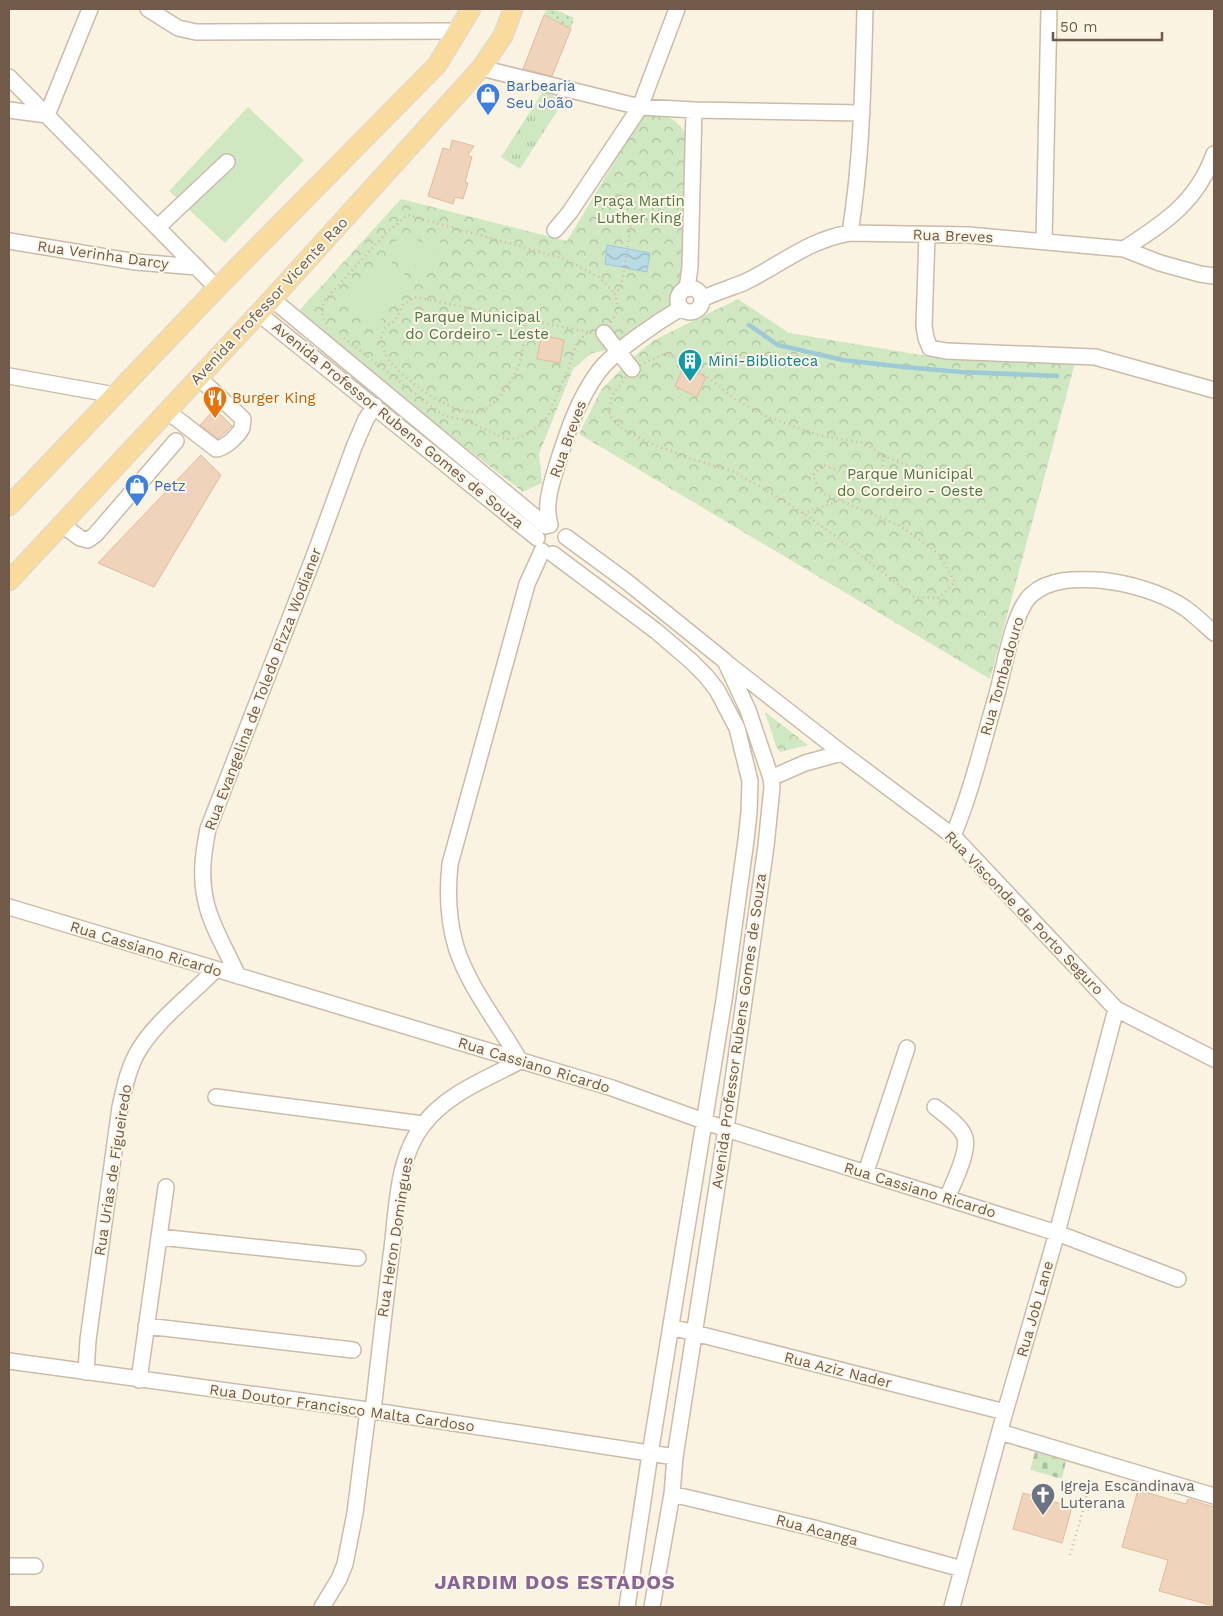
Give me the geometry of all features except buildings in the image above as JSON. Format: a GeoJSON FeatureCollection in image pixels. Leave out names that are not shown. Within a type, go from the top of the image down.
{"type":"FeatureCollection","features":[{"type":"Feature","properties":{"kind":"main road"},"geometry":{"type":"LineString","coordinates":[[10,502],[217,288],[437,65],[472,9]]}},
{"type":"Feature","properties":{"kind":"main road","name":"Avenida Professor Vicente Rao"},"geometry":{"type":"LineString","coordinates":[[10,581],[272,299],[482,68],[503,36],[513,9]]}},
{"type":"Feature","properties":{"kind":"street"},"geometry":{"type":"LineString","coordinates":[[47,115],[90,9]]}},
{"type":"Feature","properties":{"kind":"street"},"geometry":{"type":"LineString","coordinates":[[148,9],[178,28],[196,32],[459,31]]}},
{"type":"Feature","properties":{"kind":"street"},"geometry":{"type":"LineString","coordinates":[[555,230],[570,212],[640,107],[677,9]]}},
{"type":"Feature","properties":{"kind":"street"},"geometry":{"type":"LineString","coordinates":[[850,233],[856,198],[862,114],[865,9]]}},
{"type":"Feature","properties":{"kind":"street"},"geometry":{"type":"LineString","coordinates":[[1044,241],[1049,9]]}},
{"type":"Feature","properties":{"kind":"street"},"geometry":{"type":"LineString","coordinates":[[482,68],[640,107],[862,114]]}},
{"type":"Feature","properties":{"kind":"street"},"geometry":{"type":"LineString","coordinates":[[9,77],[217,288]]}},
{"type":"Feature","properties":{"kind":"street"},"geometry":{"type":"LineString","coordinates":[[9,110],[47,115]]}},
{"type":"Feature","properties":{"kind":"street"},"geometry":{"type":"LineString","coordinates":[[687,289],[698,292],[702,299],[700,306],[695,311],[688,312],[681,308],[679,297],[687,289],[690,267],[694,110]]}},
{"type":"Feature","properties":{"kind":"street"},"geometry":{"type":"LineString","coordinates":[[1124,249],[1183,206],[1205,178],[1214,154]]}},
{"type":"Feature","properties":{"kind":"street"},"geometry":{"type":"LineString","coordinates":[[158,227],[227,162]]}},
{"type":"Feature","properties":{"kind":"street","name":"Rua Breves"},"geometry":{"type":"LineString","coordinates":[[702,299],[745,282],[814,242],[850,233],[969,235],[1124,249],[1160,264],[1214,276]]}},
{"type":"Feature","properties":{"kind":"street"},"geometry":{"type":"LineString","coordinates":[[927,235],[924,326],[930,348],[946,351],[1095,358],[1214,390]]}},
{"type":"Feature","properties":{"kind":"street","name":"Rua Verinha Darcy"},"geometry":{"type":"LineString","coordinates":[[9,241],[136,262],[197,267]]}},
{"type":"Feature","properties":{"kind":"street","name":"Avenida Professor Rubens Gomes de Souza"},"geometry":{"type":"LineString","coordinates":[[272,299],[545,539],[691,661],[717,690],[737,728],[750,781],[746,840],[724,1000],[650,1454],[628,1607]]}},
{"type":"Feature","properties":{"kind":"street","name":"Rua Breves"},"geometry":{"type":"LineString","coordinates":[[545,539],[547,505],[561,451],[576,411],[589,385],[600,369],[618,352],[681,308]]}},
{"type":"Feature","properties":{"kind":"street","name":"Avenida Professor Rubens Gomes de Souza"},"geometry":{"type":"LineString","coordinates":[[258,313],[442,462],[545,539]]}},
{"type":"Feature","properties":{"kind":"street"},"geometry":{"type":"LineString","coordinates":[[604,333],[632,368]]}},
{"type":"Feature","properties":{"kind":"street"},"geometry":{"type":"LineString","coordinates":[[9,376],[115,395]]}},
{"type":"Feature","properties":{"kind":"street"},"geometry":{"type":"LineString","coordinates":[[167,411],[216,449],[222,449],[226,446],[242,428],[243,420],[198,377]]}},
{"type":"Feature","properties":{"kind":"street","name":"Rua Evangelina de Toledo Pizza Wodianer"},"geometry":{"type":"LineString","coordinates":[[238,976],[206,904],[202,859],[208,829],[320,542],[354,447],[366,419],[375,406]]}},
{"type":"Feature","properties":{"kind":"street"},"geometry":{"type":"LineString","coordinates":[[61,524],[80,538],[88,540],[95,535],[176,441]]}},
{"type":"Feature","properties":{"kind":"street","name":"Avenida Professor Rubens Gomes de Souza"},"geometry":{"type":"LineString","coordinates":[[545,539],[562,529],[566,537],[633,587],[725,661],[748,710],[771,778],[770,813],[766,846],[726,1129],[675,1456],[672,1494],[652,1607]]}},
{"type":"Feature","properties":{"kind":"street"},"geometry":{"type":"LineString","coordinates":[[520,1060],[475,988],[457,948],[448,901],[448,883],[450,864],[527,584],[545,539],[560,552],[564,549],[567,541],[566,537]]}},
{"type":"Feature","properties":{"kind":"street","name":"Rua Tombadouro"},"geometry":{"type":"LineString","coordinates":[[953,836],[971,786],[1013,632],[1024,605],[1033,593],[1044,586],[1076,579],[1108,581],[1141,588],[1186,608],[1214,633]]}},
{"type":"Feature","properties":{"kind":"street","name":"Rua Visconde de Porto Seguro"},"geometry":{"type":"LineString","coordinates":[[725,661],[842,753],[953,836],[1116,1009],[1214,1059]]}},
{"type":"Feature","properties":{"kind":"street"},"geometry":{"type":"LineString","coordinates":[[771,778],[805,763],[842,753]]}},
{"type":"Feature","properties":{"kind":"street"},"geometry":{"type":"LineString","coordinates":[[749,812],[759,818],[770,813]]}},
{"type":"Feature","properties":{"kind":"street"},"geometry":{"type":"LineString","coordinates":[[746,840],[754,837],[761,840],[766,846]]}},
{"type":"Feature","properties":{"kind":"street","name":"Rua Cassiano Ricardo"},"geometry":{"type":"LineString","coordinates":[[9,907],[612,1088],[726,1129],[1057,1233],[1178,1279]]}},
{"type":"Feature","properties":{"kind":"street","name":"Rua Urias de Figueiredo"},"geometry":{"type":"LineString","coordinates":[[86,1372],[88,1340],[120,1107],[128,1074],[136,1055],[150,1035],[215,970]]}},
{"type":"Feature","properties":{"kind":"street","name":"Rua Job Lane"},"geometry":{"type":"LineString","coordinates":[[952,1607],[1005,1412],[1057,1233],[1116,1009]]}},
{"type":"Feature","properties":{"kind":"street"},"geometry":{"type":"LineString","coordinates":[[866,1172],[907,1048]]}},
{"type":"Feature","properties":{"kind":"street","name":"Rua Heron Domingues"},"geometry":{"type":"LineString","coordinates":[[322,1607],[339,1580],[346,1564],[370,1410],[400,1182],[409,1147],[423,1124],[450,1099],[520,1060]]}},
{"type":"Feature","properties":{"kind":"street"},"geometry":{"type":"LineString","coordinates":[[216,1097],[423,1124]]}},
{"type":"Feature","properties":{"kind":"street"},"geometry":{"type":"LineString","coordinates":[[936,1107],[958,1127],[965,1137],[966,1146],[947,1198]]}},
{"type":"Feature","properties":{"kind":"street"},"geometry":{"type":"LineString","coordinates":[[139,1380],[166,1187]]}},
{"type":"Feature","properties":{"kind":"street"},"geometry":{"type":"LineString","coordinates":[[159,1237],[358,1258]]}},
{"type":"Feature","properties":{"kind":"street"},"geometry":{"type":"LineString","coordinates":[[146,1326],[353,1350]]}},
{"type":"Feature","properties":{"kind":"street","name":"Rua Aziz Nader"},"geometry":{"type":"LineString","coordinates":[[671,1327],[1005,1412]]}},
{"type":"Feature","properties":{"kind":"street","name":"Rua Doutor Francisco Malta Cardoso"},"geometry":{"type":"LineString","coordinates":[[9,1362],[370,1410],[650,1454],[675,1456]]}},
{"type":"Feature","properties":{"kind":"street"},"geometry":{"type":"LineString","coordinates":[[1000,1432],[1214,1496]]}},
{"type":"Feature","properties":{"kind":"street","name":"Rua Acanga"},"geometry":{"type":"LineString","coordinates":[[672,1494],[814,1528],[962,1569]]}},
{"type":"Feature","properties":{"kind":"street"},"geometry":{"type":"LineString","coordinates":[[9,1566],[35,1566]]}},
{"type":"Feature","properties":{"kind":"path"},"geometry":{"type":"LineString","coordinates":[[615,294],[621,286],[629,244],[630,227],[646,204],[685,195],[692,196]]}},
{"type":"Feature","properties":{"kind":"path"},"geometry":{"type":"LineString","coordinates":[[332,329],[325,323],[322,313],[324,301],[387,232],[408,215],[562,258],[599,277],[615,294],[618,311],[604,333],[588,332],[415,297],[403,305],[396,319],[385,328],[380,341],[390,361],[416,386],[434,398],[468,412],[481,411],[510,385],[521,359],[526,320]]}},
{"type":"Feature","properties":{"kind":"path"},"geometry":{"type":"LineString","coordinates":[[340,334],[444,416],[465,420],[506,439],[520,438],[538,428],[548,416],[577,343],[588,332]]}},
{"type":"Feature","properties":{"kind":"path"},"geometry":{"type":"LineString","coordinates":[[883,456],[882,474],[869,481],[823,465],[813,475],[820,492],[900,526],[939,554],[954,582],[939,598],[914,597],[803,513],[732,471],[689,458],[622,429],[609,415],[612,396],[632,368],[664,354],[687,361],[735,399],[765,416],[821,436],[866,444],[883,456],[910,466]]}},
{"type":"Feature","properties":{"kind":"path"},"geometry":{"type":"LineString","coordinates":[[465,420],[468,412]]}},
{"type":"Feature","properties":{"kind":"path"},"geometry":{"type":"LineString","coordinates":[[803,513],[842,500]]}},
{"type":"Feature","properties":{"kind":"path"},"geometry":{"type":"LineString","coordinates":[[1070,1555],[1086,1500],[1087,1487]]}},
{"type":"Feature","properties":{"kind":"green space"},"geometry":{"type":"Polygon","coordinates":[[[546,9],[554,9],[574,18],[571,29],[544,15],[546,9]]]}},
{"type":"Feature","properties":{"kind":"green space"},"geometry":{"type":"Polygon","coordinates":[[[544,90],[563,102],[520,169],[501,157],[544,90]]]}},
{"type":"Feature","properties":{"kind":"green space"},"geometry":{"type":"Polygon","coordinates":[[[248,107],[304,160],[225,243],[169,191],[248,107]]]}},
{"type":"Feature","properties":{"kind":"green space","name":"Parque Municipal do Cordeiro - Leste"},"geometry":{"type":"Polygon","coordinates":[[[644,112],[669,117],[687,134],[681,283],[671,305],[608,350],[592,353],[573,369],[539,454],[542,483],[523,492],[295,315],[401,199],[567,241],[644,112]]]}},
{"type":"Feature","properties":{"kind":"green space"},"geometry":{"type":"Polygon","coordinates":[[[403,233],[423,243],[432,238],[443,244],[423,272],[397,251],[395,242],[403,233]]]}},
{"type":"Feature","properties":{"kind":"green space"},"geometry":{"type":"Polygon","coordinates":[[[383,255],[412,281],[374,328],[343,303],[383,255]]]}},
{"type":"Feature","properties":{"kind":"green space","name":"Parque Municipal do Cordeiro - Oeste"},"geometry":{"type":"Polygon","coordinates":[[[738,299],[789,333],[927,356],[1075,363],[990,679],[579,434],[601,390],[631,359],[654,340],[738,299]]]}},
{"type":"Feature","properties":{"kind":"green space"},"geometry":{"type":"Polygon","coordinates":[[[765,712],[808,745],[780,752],[776,746],[765,712]]]}},
{"type":"Feature","properties":{"kind":"green space"},"geometry":{"type":"Polygon","coordinates":[[[1035,1452],[1066,1461],[1062,1479],[1030,1470],[1035,1452]]]}},
{"type":"Feature","properties":{"kind":"water"},"geometry":{"type":"Polygon","coordinates":[[[607,245],[650,253],[647,272],[605,264],[607,245]]]}},
{"type":"Feature","properties":{"kind":"waterway"},"geometry":{"type":"LineString","coordinates":[[749,325],[778,345],[843,360],[961,372],[1057,376]]}},
{"type":"Feature","properties":{"kind":"place","name":"Barbearia Seu João"},"geometry":{"type":"Point","coordinates":[488,116]}},
{"type":"Feature","properties":{"kind":"place","name":"Mini-Biblioteca"},"geometry":{"type":"Point","coordinates":[690,382]}},
{"type":"Feature","properties":{"kind":"place","name":"Burger King"},"geometry":{"type":"Point","coordinates":[215,419]}},
{"type":"Feature","properties":{"kind":"place","name":"Petz"},"geometry":{"type":"Point","coordinates":[137,507]}},
{"type":"Feature","properties":{"kind":"place","name":"Igreja Escandinava Luterana"},"geometry":{"type":"Point","coordinates":[1043,1516]}},
{"type":"Feature","properties":{"kind":"district","name":"JARDIM DOS ESTADOS"},"geometry":{"type":"Point","coordinates":[555,1582]}},
{"type":"Feature","properties":{"kind":"park label","name":"Praça Martin Luther King"},"geometry":{"type":"Point","coordinates":[639,210]}}]}
